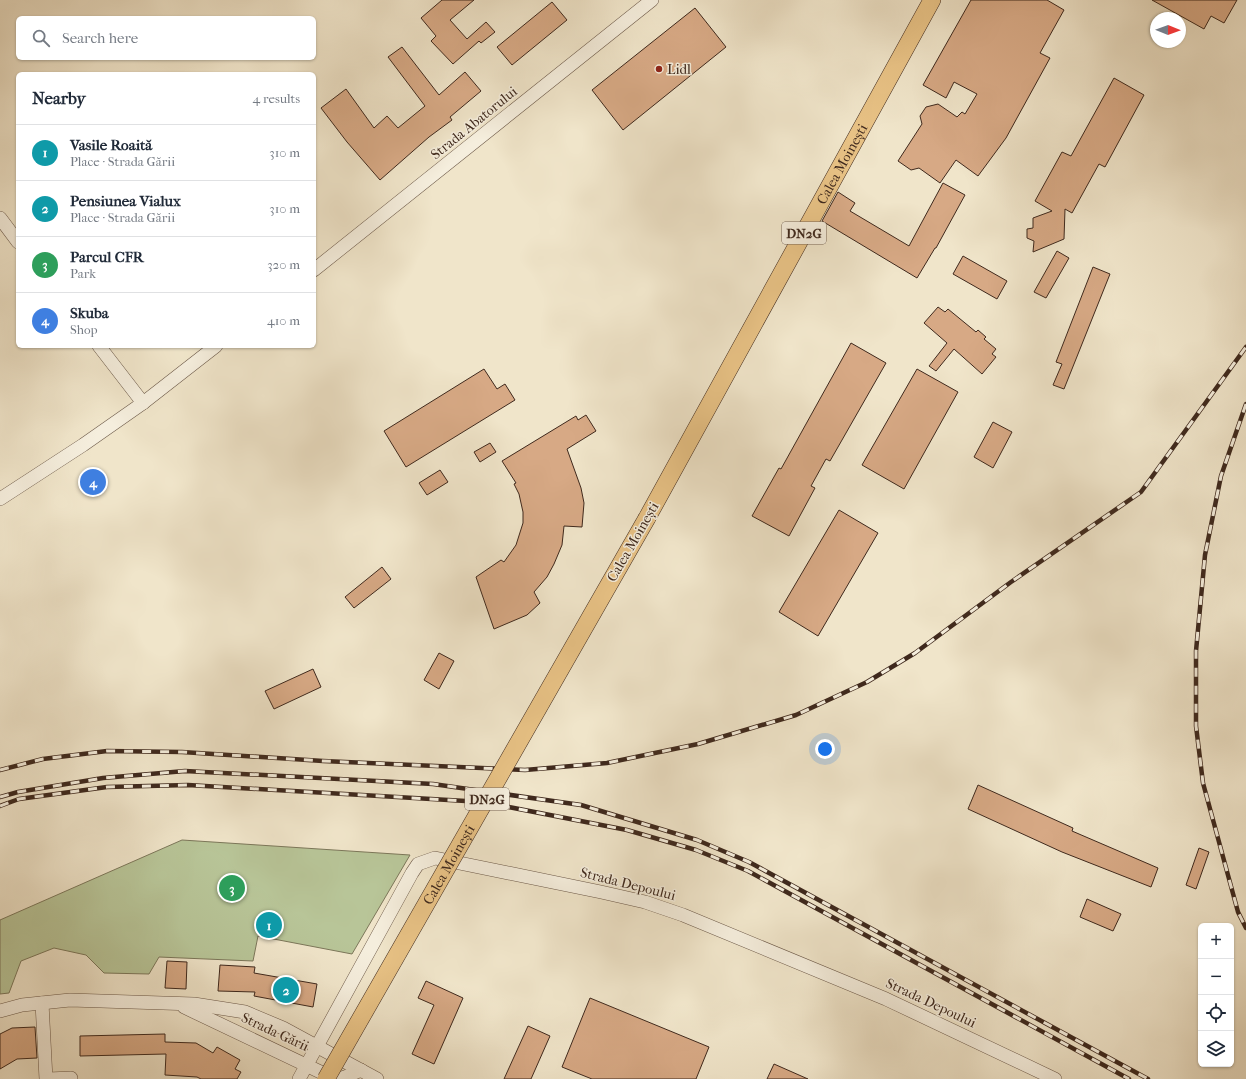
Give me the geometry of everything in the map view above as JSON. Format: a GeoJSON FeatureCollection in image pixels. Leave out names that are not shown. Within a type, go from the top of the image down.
{"type":"FeatureCollection","features":[{"type":"Feature","properties":{"kind":"main road","name":"Calea Moinești"},"geometry":{"type":"LineString","coordinates":[[326,1079],[647,518],[932,0]]}},
{"type":"Feature","properties":{"kind":"street","name":"Strada Abatorului"},"geometry":{"type":"LineString","coordinates":[[316,268],[652,0]]}},
{"type":"Feature","properties":{"kind":"street"},"geometry":{"type":"LineString","coordinates":[[0,218],[16,239]]}},
{"type":"Feature","properties":{"kind":"street"},"geometry":{"type":"LineString","coordinates":[[101,348],[143,403]]}},
{"type":"Feature","properties":{"kind":"street"},"geometry":{"type":"LineString","coordinates":[[0,499],[83,445],[143,403],[213,348]]}},
{"type":"Feature","properties":{"kind":"street","name":"Strada Depoului"},"geometry":{"type":"LineString","coordinates":[[299,1079],[318,1047],[412,873],[418,864],[435,858],[645,902],[683,915],[886,999],[1055,1079]]}},
{"type":"Feature","properties":{"kind":"street","name":"Strada Gării"},"geometry":{"type":"LineString","coordinates":[[0,1011],[42,1003],[70,1000],[194,1004],[245,1012],[284,1028],[369,1074]]}},
{"type":"Feature","properties":{"kind":"street"},"geometry":{"type":"LineString","coordinates":[[42,1003],[46,1079]]}},
{"type":"Feature","properties":{"kind":"street","name":"Strada Gării"},"geometry":{"type":"LineString","coordinates":[[177,1003],[331,1077],[343,1078],[369,1074]]}},
{"type":"Feature","properties":{"kind":"street"},"geometry":{"type":"LineString","coordinates":[[49,1079],[71,1078]]}},
{"type":"Feature","properties":{"kind":"green space"},"geometry":{"type":"Polygon","coordinates":[[[182,840],[410,855],[352,954],[258,936],[253,961],[159,957],[149,974],[104,973],[86,955],[54,948],[21,961],[9,993],[0,994],[0,920],[182,840]]]}},
{"type":"Feature","properties":{"kind":"building"},"geometry":{"type":"Polygon","coordinates":[[[442,0],[474,0],[450,20],[467,39],[486,22],[495,32],[481,43],[479,41],[453,64],[431,41],[436,36],[421,18],[442,0]]]}},
{"type":"Feature","properties":{"kind":"building"},"geometry":{"type":"Polygon","coordinates":[[[971,0],[1047,0],[1064,10],[1040,53],[1050,58],[1006,138],[978,176],[956,160],[940,183],[919,168],[911,170],[898,161],[922,124],[920,116],[926,107],[938,104],[957,117],[962,112],[965,114],[977,94],[954,82],[946,98],[923,85],[971,0]]]}},
{"type":"Feature","properties":{"kind":"building"},"geometry":{"type":"Polygon","coordinates":[[[1152,0],[1237,0],[1224,23],[1211,16],[1204,29],[1186,19],[1186,12],[1174,12],[1152,0]]]}},
{"type":"Feature","properties":{"kind":"building"},"geometry":{"type":"Polygon","coordinates":[[[552,2],[567,20],[512,65],[497,47],[552,2]]]}},
{"type":"Feature","properties":{"kind":"building","name":"Lidl"},"geometry":{"type":"Polygon","coordinates":[[[695,8],[726,47],[623,130],[592,90],[695,8]]]}},
{"type":"Feature","properties":{"kind":"building"},"geometry":{"type":"Polygon","coordinates":[[[402,47],[439,95],[465,72],[481,91],[450,117],[452,120],[429,137],[380,180],[347,142],[321,108],[346,89],[374,128],[387,116],[398,128],[425,106],[388,57],[402,47]]]}},
{"type":"Feature","properties":{"kind":"building"},"geometry":{"type":"Polygon","coordinates":[[[1114,78],[1144,95],[1105,167],[1099,164],[1072,213],[1065,209],[1064,239],[1033,252],[1034,241],[1027,238],[1027,229],[1033,228],[1033,218],[1052,211],[1035,201],[1062,152],[1071,156],[1114,78]]]}},
{"type":"Feature","properties":{"kind":"building"},"geometry":{"type":"Polygon","coordinates":[[[943,183],[965,195],[936,248],[917,278],[822,221],[838,192],[855,203],[850,211],[909,246],[943,183]]]}},
{"type":"Feature","properties":{"kind":"building"},"geometry":{"type":"Polygon","coordinates":[[[1057,251],[1069,258],[1046,298],[1034,292],[1057,251]]]}},
{"type":"Feature","properties":{"kind":"building"},"geometry":{"type":"Polygon","coordinates":[[[963,256],[1007,281],[997,299],[953,274],[963,256]]]}},
{"type":"Feature","properties":{"kind":"building"},"geometry":{"type":"Polygon","coordinates":[[[1093,267],[1110,274],[1064,389],[1053,385],[1062,364],[1056,362],[1093,267]]]}},
{"type":"Feature","properties":{"kind":"building"},"geometry":{"type":"Polygon","coordinates":[[[938,307],[945,312],[948,309],[976,332],[978,330],[986,337],[984,339],[996,349],[992,354],[996,357],[982,374],[954,349],[936,371],[929,366],[947,343],[924,323],[938,307]]]}},
{"type":"Feature","properties":{"kind":"building"},"geometry":{"type":"Polygon","coordinates":[[[851,343],[886,363],[830,461],[826,459],[811,486],[815,488],[789,536],[752,516],[779,468],[781,469],[851,343]]]}},
{"type":"Feature","properties":{"kind":"building"},"geometry":{"type":"Polygon","coordinates":[[[484,369],[497,389],[505,384],[515,400],[406,467],[384,431],[484,369]]]}},
{"type":"Feature","properties":{"kind":"building"},"geometry":{"type":"Polygon","coordinates":[[[917,369],[958,392],[904,489],[862,465],[917,369]]]}},
{"type":"Feature","properties":{"kind":"building"},"geometry":{"type":"Polygon","coordinates":[[[586,415],[596,431],[567,449],[581,488],[584,503],[582,527],[564,526],[562,545],[554,564],[547,577],[534,592],[540,603],[527,615],[494,629],[476,577],[501,560],[504,562],[516,545],[523,523],[523,512],[519,494],[514,484],[516,483],[502,461],[576,416],[578,420],[586,415]]]}},
{"type":"Feature","properties":{"kind":"building"},"geometry":{"type":"Polygon","coordinates":[[[993,422],[1012,432],[993,468],[974,457],[993,422]]]}},
{"type":"Feature","properties":{"kind":"building"},"geometry":{"type":"Polygon","coordinates":[[[490,443],[496,452],[480,462],[474,452],[490,443]]]}},
{"type":"Feature","properties":{"kind":"building"},"geometry":{"type":"Polygon","coordinates":[[[440,470],[448,482],[427,495],[419,483],[440,470]]]}},
{"type":"Feature","properties":{"kind":"building"},"geometry":{"type":"Polygon","coordinates":[[[839,510],[878,533],[818,636],[779,612],[839,510]]]}},
{"type":"Feature","properties":{"kind":"building"},"geometry":{"type":"Polygon","coordinates":[[[382,567],[391,579],[354,608],[345,597],[382,567]]]}},
{"type":"Feature","properties":{"kind":"building"},"geometry":{"type":"Polygon","coordinates":[[[439,653],[454,661],[439,689],[424,680],[439,653]]]}},
{"type":"Feature","properties":{"kind":"building"},"geometry":{"type":"Polygon","coordinates":[[[313,669],[321,687],[274,709],[265,691],[313,669]]]}},
{"type":"Feature","properties":{"kind":"building"},"geometry":{"type":"Polygon","coordinates":[[[978,785],[1073,828],[1072,831],[1158,868],[1151,887],[1062,852],[968,809],[978,785]]]}},
{"type":"Feature","properties":{"kind":"building"},"geometry":{"type":"Polygon","coordinates":[[[1199,848],[1209,852],[1196,889],[1186,885],[1199,848]]]}},
{"type":"Feature","properties":{"kind":"building"},"geometry":{"type":"Polygon","coordinates":[[[1087,899],[1121,914],[1113,931],[1080,917],[1087,899]]]}},
{"type":"Feature","properties":{"kind":"building"},"geometry":{"type":"Polygon","coordinates":[[[167,961],[187,962],[186,989],[165,988],[167,961]]]}},
{"type":"Feature","properties":{"kind":"building"},"geometry":{"type":"Polygon","coordinates":[[[220,965],[255,967],[254,973],[317,984],[313,1007],[254,996],[255,992],[218,991],[220,965]]]}},
{"type":"Feature","properties":{"kind":"building"},"geometry":{"type":"Polygon","coordinates":[[[426,981],[463,998],[434,1064],[412,1054],[434,1005],[418,998],[426,981]]]}},
{"type":"Feature","properties":{"kind":"building"},"geometry":{"type":"Polygon","coordinates":[[[590,998],[709,1047],[696,1079],[592,1079],[562,1067],[590,998]]]}},
{"type":"Feature","properties":{"kind":"building"},"geometry":{"type":"Polygon","coordinates":[[[528,1026],[550,1036],[531,1079],[504,1079],[528,1026]]]}},
{"type":"Feature","properties":{"kind":"building"},"geometry":{"type":"Polygon","coordinates":[[[35,1027],[37,1058],[17,1059],[0,1069],[0,1034],[12,1028],[35,1027]]]}},
{"type":"Feature","properties":{"kind":"building"},"geometry":{"type":"Polygon","coordinates":[[[165,1034],[165,1042],[196,1043],[213,1053],[217,1047],[240,1060],[235,1069],[241,1072],[237,1079],[201,1079],[197,1077],[165,1075],[166,1054],[80,1056],[80,1036],[165,1034]]]}},
{"type":"Feature","properties":{"kind":"building"},"geometry":{"type":"Polygon","coordinates":[[[774,1064],[808,1079],[767,1079],[774,1064]]]}},
{"type":"Feature","properties":{"kind":"railway"},"geometry":{"type":"LineString","coordinates":[[0,770],[43,759],[107,751],[182,752],[323,761],[525,770],[607,763],[698,744],[796,715],[867,682],[915,653],[1011,582],[1141,492],[1246,347]]}},
{"type":"Feature","properties":{"kind":"railway"},"geometry":{"type":"LineString","coordinates":[[1246,404],[1221,476],[1205,555],[1196,651],[1196,726],[1203,783],[1238,912],[1246,928]]}},
{"type":"Feature","properties":{"kind":"railway"},"geometry":{"type":"LineString","coordinates":[[0,797],[18,792],[103,778],[185,771],[433,784],[581,805],[697,840],[749,862],[1148,1079]]}},
{"type":"Feature","properties":{"kind":"railway"},"geometry":{"type":"LineString","coordinates":[[0,806],[19,799],[107,787],[188,785],[483,802],[627,830],[696,850],[748,871],[1129,1079]]}},
{"type":"Feature","properties":{"kind":"place","name":"Lidl"},"geometry":{"type":"Point","coordinates":[659,69]}},
{"type":"Feature","properties":{"kind":"place","name":"Skuba"},"geometry":{"type":"Point","coordinates":[93,482]}},
{"type":"Feature","properties":{"kind":"place","name":"Parcul CFR"},"geometry":{"type":"Point","coordinates":[232,888]}},
{"type":"Feature","properties":{"kind":"place","name":"Vasile Roaită"},"geometry":{"type":"Point","coordinates":[269,925]}},
{"type":"Feature","properties":{"kind":"place","name":"Pensiunea Vialux"},"geometry":{"type":"Point","coordinates":[286,990]}}]}
